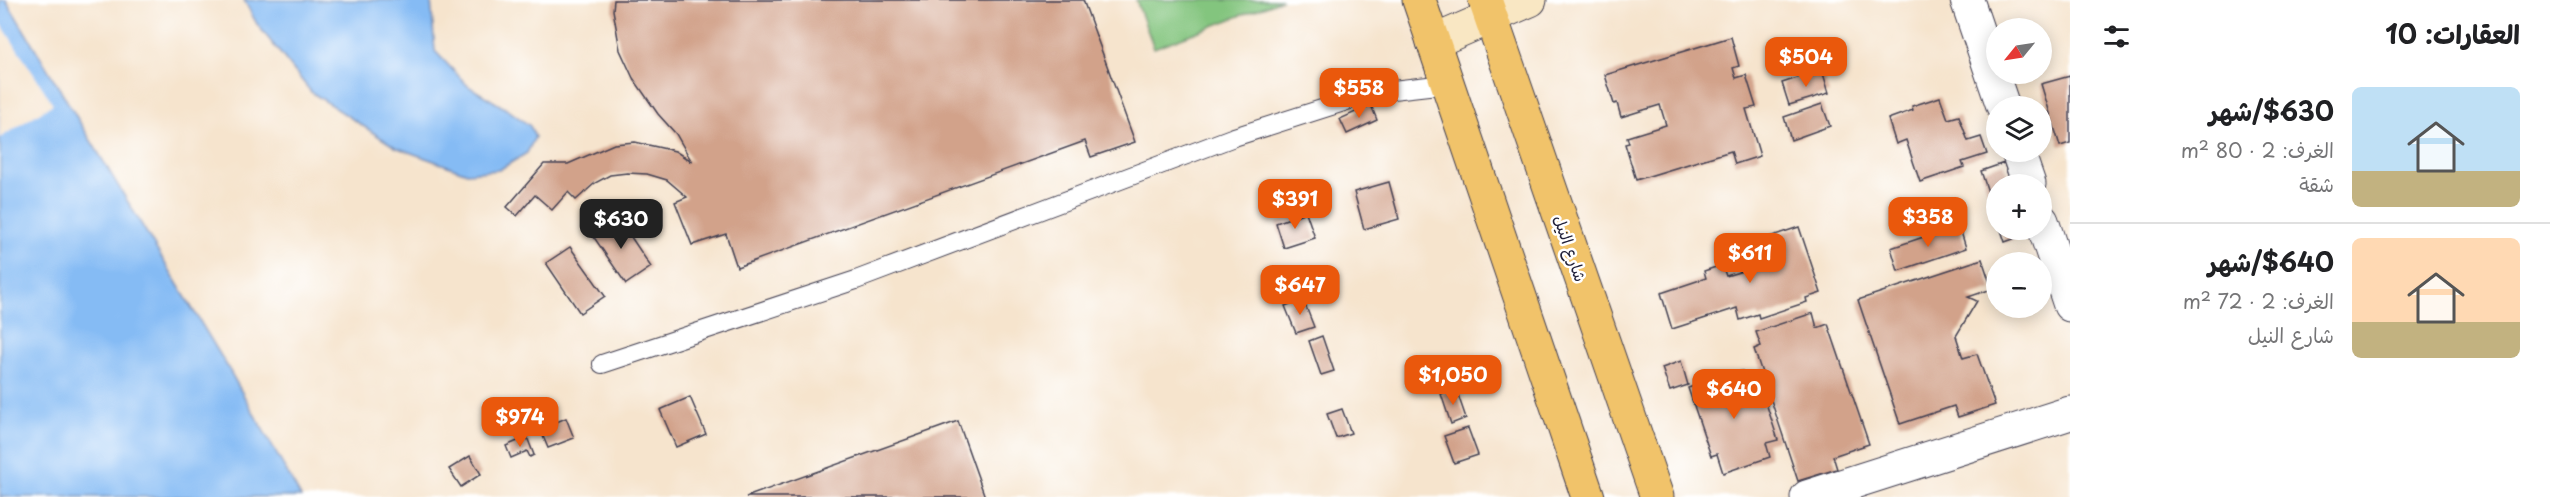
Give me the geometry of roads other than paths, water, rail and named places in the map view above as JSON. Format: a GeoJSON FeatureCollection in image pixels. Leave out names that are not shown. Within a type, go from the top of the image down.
{"type":"FeatureCollection","features":[{"type":"Feature","properties":{"kind":"main road"},"geometry":{"type":"LineString","coordinates":[[1419,0],[1588,497]]}},
{"type":"Feature","properties":{"kind":"main road","name":"شارع النيل"},"geometry":{"type":"LineString","coordinates":[[1488,9],[1657,497]]}},
{"type":"Feature","properties":{"kind":"street"},"geometry":{"type":"LineString","coordinates":[[1433,42],[1488,9],[1530,0]]}},
{"type":"Feature","properties":{"kind":"street"},"geometry":{"type":"LineString","coordinates":[[1967,0],[2000,96]]}},
{"type":"Feature","properties":{"kind":"street"},"geometry":{"type":"LineString","coordinates":[[2048,240],[2070,305]]}},
{"type":"Feature","properties":{"kind":"street"},"geometry":{"type":"LineString","coordinates":[[1807,497],[2070,413]]}},
{"type":"Feature","properties":{"kind":"lane"},"geometry":{"type":"LineString","coordinates":[[602,364],[856,280],[1234,137],[1375,92],[1446,84]]}},
{"type":"Feature","properties":{"kind":"water"},"geometry":{"type":"Polygon","coordinates":[[[0,0],[6,0],[227,366],[301,497],[0,497],[0,0]]]}},
{"type":"Feature","properties":{"kind":"water"},"geometry":{"type":"Polygon","coordinates":[[[244,0],[431,0],[435,51],[468,86],[530,126],[535,137],[527,153],[499,170],[467,173],[395,147],[311,92],[257,24],[244,0]]]}}]}
